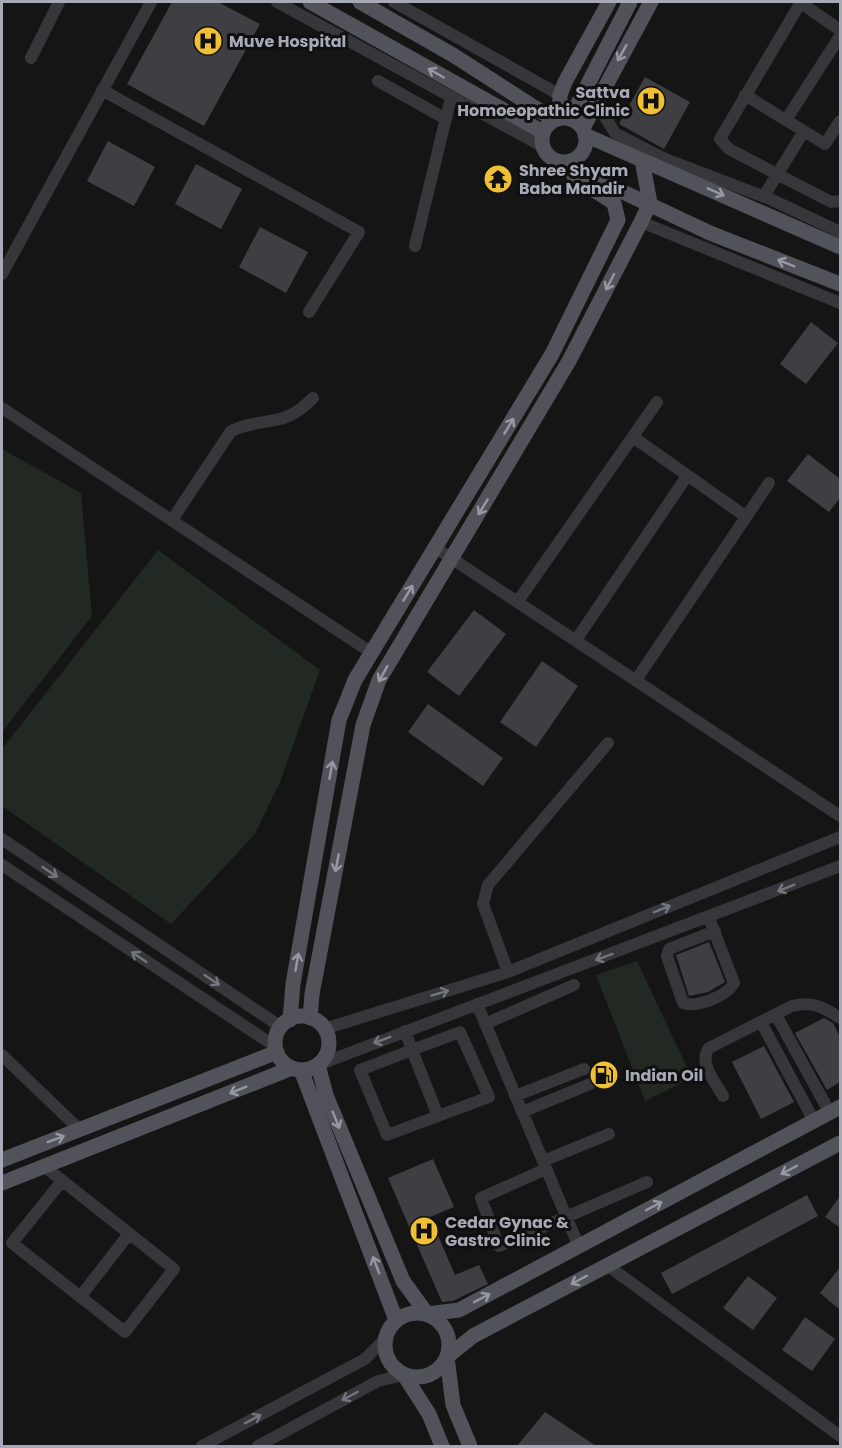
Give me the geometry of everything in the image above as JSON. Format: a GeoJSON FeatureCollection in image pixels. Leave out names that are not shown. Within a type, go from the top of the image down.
{"type":"FeatureCollection","features":[{"type":"Feature","properties":{"kind":"main road"},"geometry":{"type":"LineString","coordinates":[[310,2],[542,139],[546,153],[564,164],[650,202],[710,233],[840,284]]}},
{"type":"Feature","properties":{"kind":"main road"},"geometry":{"type":"LineString","coordinates":[[360,2],[570,124],[642,160],[840,247]]}},
{"type":"Feature","properties":{"kind":"main road"},"geometry":{"type":"LineString","coordinates":[[564,164],[579,156],[585,146],[570,124],[560,94],[609,2]]}},
{"type":"Feature","properties":{"kind":"main road"},"geometry":{"type":"LineString","coordinates":[[570,124],[630,2]]}},
{"type":"Feature","properties":{"kind":"main road"},"geometry":{"type":"LineString","coordinates":[[542,139],[570,124],[595,101],[651,2]]}},
{"type":"Feature","properties":{"kind":"main road"},"geometry":{"type":"LineString","coordinates":[[310,1018],[312,993],[363,725],[379,680],[569,361],[641,222],[650,202],[642,160]]}},
{"type":"Feature","properties":{"kind":"main road"},"geometry":{"type":"LineString","coordinates":[[396,1320],[297,1069],[283,1062],[276,1050],[285,1023],[293,984],[339,720],[355,680],[552,354],[618,220],[614,203],[575,178],[564,164]]}},
{"type":"Feature","properties":{"kind":"main road"},"geometry":{"type":"LineString","coordinates":[[2,1183],[297,1069],[318,1065],[325,1057],[328,1046],[324,1029],[310,1018],[285,1023]]}},
{"type":"Feature","properties":{"kind":"main road"},"geometry":{"type":"LineString","coordinates":[[2,1160],[276,1050]]}},
{"type":"Feature","properties":{"kind":"main road"},"geometry":{"type":"LineString","coordinates":[[318,1065],[326,1095],[403,1281],[427,1314],[444,1328],[448,1337],[447,1357],[453,1405],[470,1446]]}},
{"type":"Feature","properties":{"kind":"main road"},"geometry":{"type":"LineString","coordinates":[[442,1446],[429,1414],[404,1375],[389,1359],[386,1338],[396,1320],[416,1313],[459,1310],[835,1110]]}},
{"type":"Feature","properties":{"kind":"main road"},"geometry":{"type":"LineString","coordinates":[[404,1375],[423,1376],[433,1372],[473,1336],[838,1147]]}},
{"type":"Feature","properties":{"kind":"street"},"geometry":{"type":"LineString","coordinates":[[32,58],[59,2]]}},
{"type":"Feature","properties":{"kind":"street"},"geometry":{"type":"LineString","coordinates":[[2,274],[151,2]]}},
{"type":"Feature","properties":{"kind":"street"},"geometry":{"type":"LineString","coordinates":[[277,2],[451,97],[542,139]]}},
{"type":"Feature","properties":{"kind":"street"},"geometry":{"type":"LineString","coordinates":[[394,2],[560,94]]}},
{"type":"Feature","properties":{"kind":"street"},"geometry":{"type":"LineString","coordinates":[[840,30],[801,2],[720,139],[729,149],[831,202],[840,201]]}},
{"type":"Feature","properties":{"kind":"street"},"geometry":{"type":"LineString","coordinates":[[786,120],[840,36]]}},
{"type":"Feature","properties":{"kind":"street"},"geometry":{"type":"LineString","coordinates":[[378,81],[446,119]]}},
{"type":"Feature","properties":{"kind":"street"},"geometry":{"type":"LineString","coordinates":[[102,90],[359,232],[309,312]]}},
{"type":"Feature","properties":{"kind":"street"},"geometry":{"type":"LineString","coordinates":[[745,95],[825,144],[840,121]]}},
{"type":"Feature","properties":{"kind":"street"},"geometry":{"type":"LineString","coordinates":[[415,246],[451,97]]}},
{"type":"Feature","properties":{"kind":"street"},"geometry":{"type":"LineString","coordinates":[[595,101],[615,132],[663,158],[764,196],[840,232]]}},
{"type":"Feature","properties":{"kind":"street"},"geometry":{"type":"LineString","coordinates":[[764,196],[804,131]]}},
{"type":"Feature","properties":{"kind":"street"},"geometry":{"type":"LineString","coordinates":[[641,222],[840,303]]}},
{"type":"Feature","properties":{"kind":"street"},"geometry":{"type":"LineString","coordinates":[[171,520],[231,431],[242,426],[290,418],[313,398]]}},
{"type":"Feature","properties":{"kind":"street"},"geometry":{"type":"LineString","coordinates":[[518,601],[657,402]]}},
{"type":"Feature","properties":{"kind":"street"},"geometry":{"type":"LineString","coordinates":[[2,408],[372,653]]}},
{"type":"Feature","properties":{"kind":"street"},"geometry":{"type":"LineString","coordinates":[[633,437],[745,516]]}},
{"type":"Feature","properties":{"kind":"street"},"geometry":{"type":"LineString","coordinates":[[576,640],[687,476]]}},
{"type":"Feature","properties":{"kind":"street"},"geometry":{"type":"LineString","coordinates":[[636,680],[769,483]]}},
{"type":"Feature","properties":{"kind":"street"},"geometry":{"type":"LineString","coordinates":[[436,548],[840,816]]}},
{"type":"Feature","properties":{"kind":"street"},"geometry":{"type":"LineString","coordinates":[[508,972],[483,904],[488,885],[608,743]]}},
{"type":"Feature","properties":{"kind":"street"},"geometry":{"type":"LineString","coordinates":[[324,1029],[508,972],[840,837]]}},
{"type":"Feature","properties":{"kind":"street"},"geometry":{"type":"LineString","coordinates":[[2,839],[285,1023]]}},
{"type":"Feature","properties":{"kind":"street"},"geometry":{"type":"LineString","coordinates":[[2,865],[276,1050]]}},
{"type":"Feature","properties":{"kind":"street"},"geometry":{"type":"LineString","coordinates":[[318,1065],[709,918],[840,866]]}},
{"type":"Feature","properties":{"kind":"street"},"geometry":{"type":"LineString","coordinates":[[709,918],[715,932],[734,983],[729,991],[691,1006],[683,1003],[667,956],[669,949],[715,932]]}},
{"type":"Feature","properties":{"kind":"street"},"geometry":{"type":"LineString","coordinates":[[485,1024],[574,985]]}},
{"type":"Feature","properties":{"kind":"street"},"geometry":{"type":"LineString","coordinates":[[723,1096],[704,1061],[705,1053],[710,1047],[806,1003],[818,1004],[840,1018]]}},
{"type":"Feature","properties":{"kind":"street"},"geometry":{"type":"LineString","coordinates":[[477,1004],[579,1246]]}},
{"type":"Feature","properties":{"kind":"street"},"geometry":{"type":"LineString","coordinates":[[776,1015],[835,1110]]}},
{"type":"Feature","properties":{"kind":"street"},"geometry":{"type":"LineString","coordinates":[[761,1022],[814,1121]]}},
{"type":"Feature","properties":{"kind":"street"},"geometry":{"type":"LineString","coordinates":[[405,1031],[438,1116]]}},
{"type":"Feature","properties":{"kind":"street"},"geometry":{"type":"LineString","coordinates":[[460,1032],[489,1097],[387,1135],[360,1070],[412,1050],[460,1032]]}},
{"type":"Feature","properties":{"kind":"street"},"geometry":{"type":"LineString","coordinates":[[2,1055],[80,1130]]}},
{"type":"Feature","properties":{"kind":"street"},"geometry":{"type":"LineString","coordinates":[[515,1096],[584,1069]]}},
{"type":"Feature","properties":{"kind":"street"},"geometry":{"type":"LineString","coordinates":[[522,1112],[590,1084]]}},
{"type":"Feature","properties":{"kind":"street"},"geometry":{"type":"LineString","coordinates":[[609,1134],[481,1198],[499,1246],[647,1182]]}},
{"type":"Feature","properties":{"kind":"street"},"geometry":{"type":"LineString","coordinates":[[45,1167],[174,1269],[125,1332],[12,1243],[62,1181]]}},
{"type":"Feature","properties":{"kind":"street"},"geometry":{"type":"LineString","coordinates":[[80,1297],[129,1234]]}},
{"type":"Feature","properties":{"kind":"street"},"geometry":{"type":"LineString","coordinates":[[607,1265],[840,1436]]}},
{"type":"Feature","properties":{"kind":"street"},"geometry":{"type":"LineString","coordinates":[[202,1446],[365,1359],[386,1338]]}},
{"type":"Feature","properties":{"kind":"street"},"geometry":{"type":"LineString","coordinates":[[258,1446],[378,1381],[404,1375]]}},
{"type":"Feature","properties":{"kind":"shaded area"},"geometry":{"type":"Polygon","coordinates":[[[2,449],[81,493],[92,616],[2,732],[2,449]]]}},
{"type":"Feature","properties":{"kind":"shaded area"},"geometry":{"type":"Polygon","coordinates":[[[158,550],[320,670],[280,782],[255,834],[171,924],[2,806],[2,749],[158,550]]]}},
{"type":"Feature","properties":{"kind":"shaded area"},"geometry":{"type":"Polygon","coordinates":[[[637,961],[692,1078],[645,1101],[596,975],[637,961]]]}},
{"type":"Feature","properties":{"kind":"building"},"geometry":{"type":"Polygon","coordinates":[[[172,2],[218,2],[260,24],[204,126],[127,84],[172,2]]]}},
{"type":"Feature","properties":{"kind":"building"},"geometry":{"type":"Polygon","coordinates":[[[645,77],[690,102],[664,149],[619,124],[645,77]]]}},
{"type":"Feature","properties":{"kind":"building"},"geometry":{"type":"Polygon","coordinates":[[[108,141],[155,167],[134,206],[87,181],[108,141]]]}},
{"type":"Feature","properties":{"kind":"building"},"geometry":{"type":"Polygon","coordinates":[[[196,164],[242,189],[221,229],[175,204],[196,164]]]}},
{"type":"Feature","properties":{"kind":"building"},"geometry":{"type":"Polygon","coordinates":[[[260,227],[308,252],[286,293],[239,267],[260,227]]]}},
{"type":"Feature","properties":{"kind":"building"},"geometry":{"type":"Polygon","coordinates":[[[811,322],[838,343],[806,384],[780,364],[811,322]]]}},
{"type":"Feature","properties":{"kind":"building"},"geometry":{"type":"Polygon","coordinates":[[[808,454],[840,479],[840,498],[829,512],[787,481],[808,454]]]}},
{"type":"Feature","properties":{"kind":"building"},"geometry":{"type":"Polygon","coordinates":[[[474,610],[506,634],[459,696],[427,672],[474,610]]]}},
{"type":"Feature","properties":{"kind":"building"},"geometry":{"type":"Polygon","coordinates":[[[542,661],[578,686],[536,747],[500,722],[542,661]]]}},
{"type":"Feature","properties":{"kind":"building"},"geometry":{"type":"Polygon","coordinates":[[[428,704],[503,758],[483,786],[408,732],[428,704]]]}},
{"type":"Feature","properties":{"kind":"building"},"geometry":{"type":"Polygon","coordinates":[[[709,942],[725,982],[708,992],[689,996],[676,955],[709,942]]]}},
{"type":"Feature","properties":{"kind":"building"},"geometry":{"type":"Polygon","coordinates":[[[824,1018],[833,1023],[840,1037],[840,1082],[827,1090],[795,1033],[824,1018]]]}},
{"type":"Feature","properties":{"kind":"building"},"geometry":{"type":"Polygon","coordinates":[[[764,1046],[794,1102],[761,1119],[732,1062],[764,1046]]]}},
{"type":"Feature","properties":{"kind":"building"},"geometry":{"type":"Polygon","coordinates":[[[433,1159],[454,1207],[430,1217],[455,1275],[479,1265],[488,1284],[453,1301],[442,1302],[388,1178],[433,1159]]]}},
{"type":"Feature","properties":{"kind":"building"},"geometry":{"type":"Polygon","coordinates":[[[807,1195],[818,1216],[672,1294],[661,1273],[807,1195]]]}},
{"type":"Feature","properties":{"kind":"building"},"geometry":{"type":"Polygon","coordinates":[[[840,1196],[840,1228],[825,1217],[840,1196]]]}},
{"type":"Feature","properties":{"kind":"building"},"geometry":{"type":"Polygon","coordinates":[[[840,1267],[840,1310],[820,1293],[840,1267]]]}},
{"type":"Feature","properties":{"kind":"building"},"geometry":{"type":"Polygon","coordinates":[[[748,1276],[777,1298],[753,1330],[723,1308],[748,1276]]]}},
{"type":"Feature","properties":{"kind":"building"},"geometry":{"type":"Polygon","coordinates":[[[805,1317],[835,1339],[812,1371],[782,1350],[805,1317]]]}},
{"type":"Feature","properties":{"kind":"building"},"geometry":{"type":"Polygon","coordinates":[[[545,1412],[596,1446],[517,1446],[545,1412]]]}},
{"type":"Feature","properties":{"kind":"place","name":"Muve Hospital"},"geometry":{"type":"Point","coordinates":[208,41]}},
{"type":"Feature","properties":{"kind":"place","name":"Sattva Homoeopathic Clinic"},"geometry":{"type":"Point","coordinates":[651,101]}},
{"type":"Feature","properties":{"kind":"place","name":"Shree Shyam Baba Mandir"},"geometry":{"type":"Point","coordinates":[498,179]}},
{"type":"Feature","properties":{"kind":"place","name":"Indian Oil"},"geometry":{"type":"Point","coordinates":[604,1075]}},
{"type":"Feature","properties":{"kind":"place","name":"Cedar Gynac & Gastro Clinic"},"geometry":{"type":"Point","coordinates":[424,1231]}}]}
